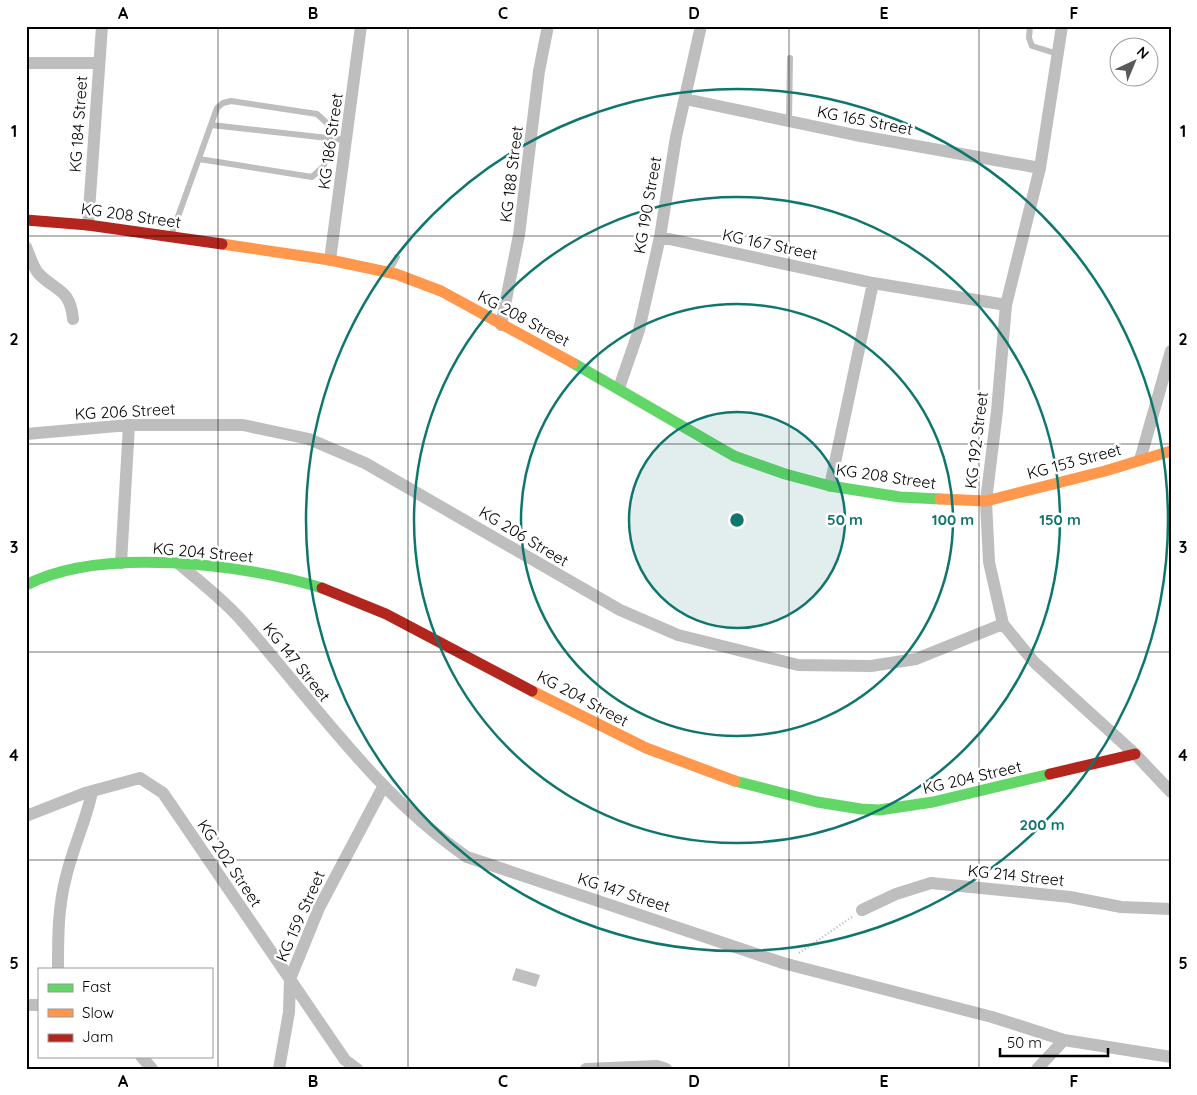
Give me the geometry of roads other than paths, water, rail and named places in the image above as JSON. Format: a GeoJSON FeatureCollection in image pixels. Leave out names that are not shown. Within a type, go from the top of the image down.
{"type":"FeatureCollection","features":[{"type":"Feature","properties":{"kind":"street","name":"KG 184 Street"},"geometry":{"type":"LineString","coordinates":[[88,225],[102,26]]}},
{"type":"Feature","properties":{"kind":"street","name":"KG 186 Street"},"geometry":{"type":"LineString","coordinates":[[330,260],[361,26]]}},
{"type":"Feature","properties":{"kind":"street","name":"KG 188 Street"},"geometry":{"type":"LineString","coordinates":[[501,326],[519,235],[539,72],[548,26]]}},
{"type":"Feature","properties":{"kind":"street","name":"KG 190 Street"},"geometry":{"type":"LineString","coordinates":[[619,388],[640,330],[660,238],[676,137],[701,26]]}},
{"type":"Feature","properties":{"kind":"street","name":"KG 192 Street"},"geometry":{"type":"LineString","coordinates":[[1062,26],[1040,168],[1006,305],[997,411],[986,501],[989,562],[1003,624],[1034,662],[1135,754],[1170,789]]}},
{"type":"Feature","properties":{"kind":"street"},"geometry":{"type":"LineString","coordinates":[[26,63],[99,63]]}},
{"type":"Feature","properties":{"kind":"street","name":"KG 165 Street"},"geometry":{"type":"LineString","coordinates":[[685,99],[789,121],[1040,168]]}},
{"type":"Feature","properties":{"kind":"street","name":"KG 208 Street"},"geometry":{"type":"LineString","coordinates":[[26,220],[88,225],[330,260],[389,272],[441,291],[501,326],[619,388],[734,456],[786,474],[830,486],[900,497],[986,501]]}},
{"type":"Feature","properties":{"kind":"street","name":"KG 167 Street"},"geometry":{"type":"LineString","coordinates":[[660,238],[874,282],[1006,305]]}},
{"type":"Feature","properties":{"kind":"street"},"geometry":{"type":"LineString","coordinates":[[26,247],[33,266],[66,294],[72,304],[73,319]]}},
{"type":"Feature","properties":{"kind":"street"},"geometry":{"type":"LineString","coordinates":[[830,486],[874,282]]}},
{"type":"Feature","properties":{"kind":"street"},"geometry":{"type":"LineString","coordinates":[[1140,460],[1171,351]]}},
{"type":"Feature","properties":{"kind":"street"},"geometry":{"type":"LineString","coordinates":[[121,563],[129,425]]}},
{"type":"Feature","properties":{"kind":"street","name":"KG 206 Street"},"geometry":{"type":"LineString","coordinates":[[26,434],[129,425],[243,425],[309,439],[365,463],[620,610],[678,635],[798,665],[871,666],[916,659],[1003,624]]}},
{"type":"Feature","properties":{"kind":"street","name":"KG 153 Street"},"geometry":{"type":"LineString","coordinates":[[986,501],[1096,473],[1171,451]]}},
{"type":"Feature","properties":{"kind":"street","name":"KG 204 Street"},"geometry":{"type":"LineString","coordinates":[[26,584],[36,579],[90,567],[121,563],[178,563],[269,574],[338,593],[396,619],[646,748],[700,770],[804,800],[874,811],[922,805],[1135,754]]}},
{"type":"Feature","properties":{"kind":"street","name":"KG 147 Street"},"geometry":{"type":"LineString","coordinates":[[178,563],[242,620],[329,726],[383,787],[435,834],[467,857],[783,963],[992,1017],[1064,1040],[1171,1057]]}},
{"type":"Feature","properties":{"kind":"street","name":"KG 202 Street"},"geometry":{"type":"LineString","coordinates":[[26,816],[92,792],[140,778],[163,793],[345,1060],[357,1069]]}},
{"type":"Feature","properties":{"kind":"street","name":"KG 159 Street"},"geometry":{"type":"LineString","coordinates":[[279,1069],[290,1012],[290,979],[319,908],[383,787]]}},
{"type":"Feature","properties":{"kind":"street"},"geometry":{"type":"LineString","coordinates":[[58,968],[58,918],[62,893],[76,843],[87,818],[92,792]]}},
{"type":"Feature","properties":{"kind":"street","name":"KG 214 Street"},"geometry":{"type":"LineString","coordinates":[[862,910],[896,894],[931,883],[1070,897],[1121,907],[1171,909]]}},
{"type":"Feature","properties":{"kind":"street"},"geometry":{"type":"LineString","coordinates":[[1037,1069],[1064,1040]]}},
{"type":"Feature","properties":{"kind":"street"},"geometry":{"type":"LineString","coordinates":[[143,1058],[152,1069]]}},
{"type":"Feature","properties":{"kind":"street"},"geometry":{"type":"LineString","coordinates":[[586,1069],[657,1066],[666,1069]]}},
{"type":"Feature","properties":{"kind":"lane"},"geometry":{"type":"LineString","coordinates":[[1030,26],[1029,38],[1032,46],[1058,54]]}},
{"type":"Feature","properties":{"kind":"lane"},"geometry":{"type":"LineString","coordinates":[[789,121],[790,58]]}},
{"type":"Feature","properties":{"kind":"lane"},"geometry":{"type":"LineString","coordinates":[[170,237],[217,108],[223,103],[231,101],[317,114],[328,124],[324,166],[312,177],[199,159]]}},
{"type":"Feature","properties":{"kind":"lane"},"geometry":{"type":"LineString","coordinates":[[211,125],[346,140]]}},
{"type":"Feature","properties":{"kind":"lane"},"geometry":{"type":"LineString","coordinates":[[389,272],[397,258]]}}]}
